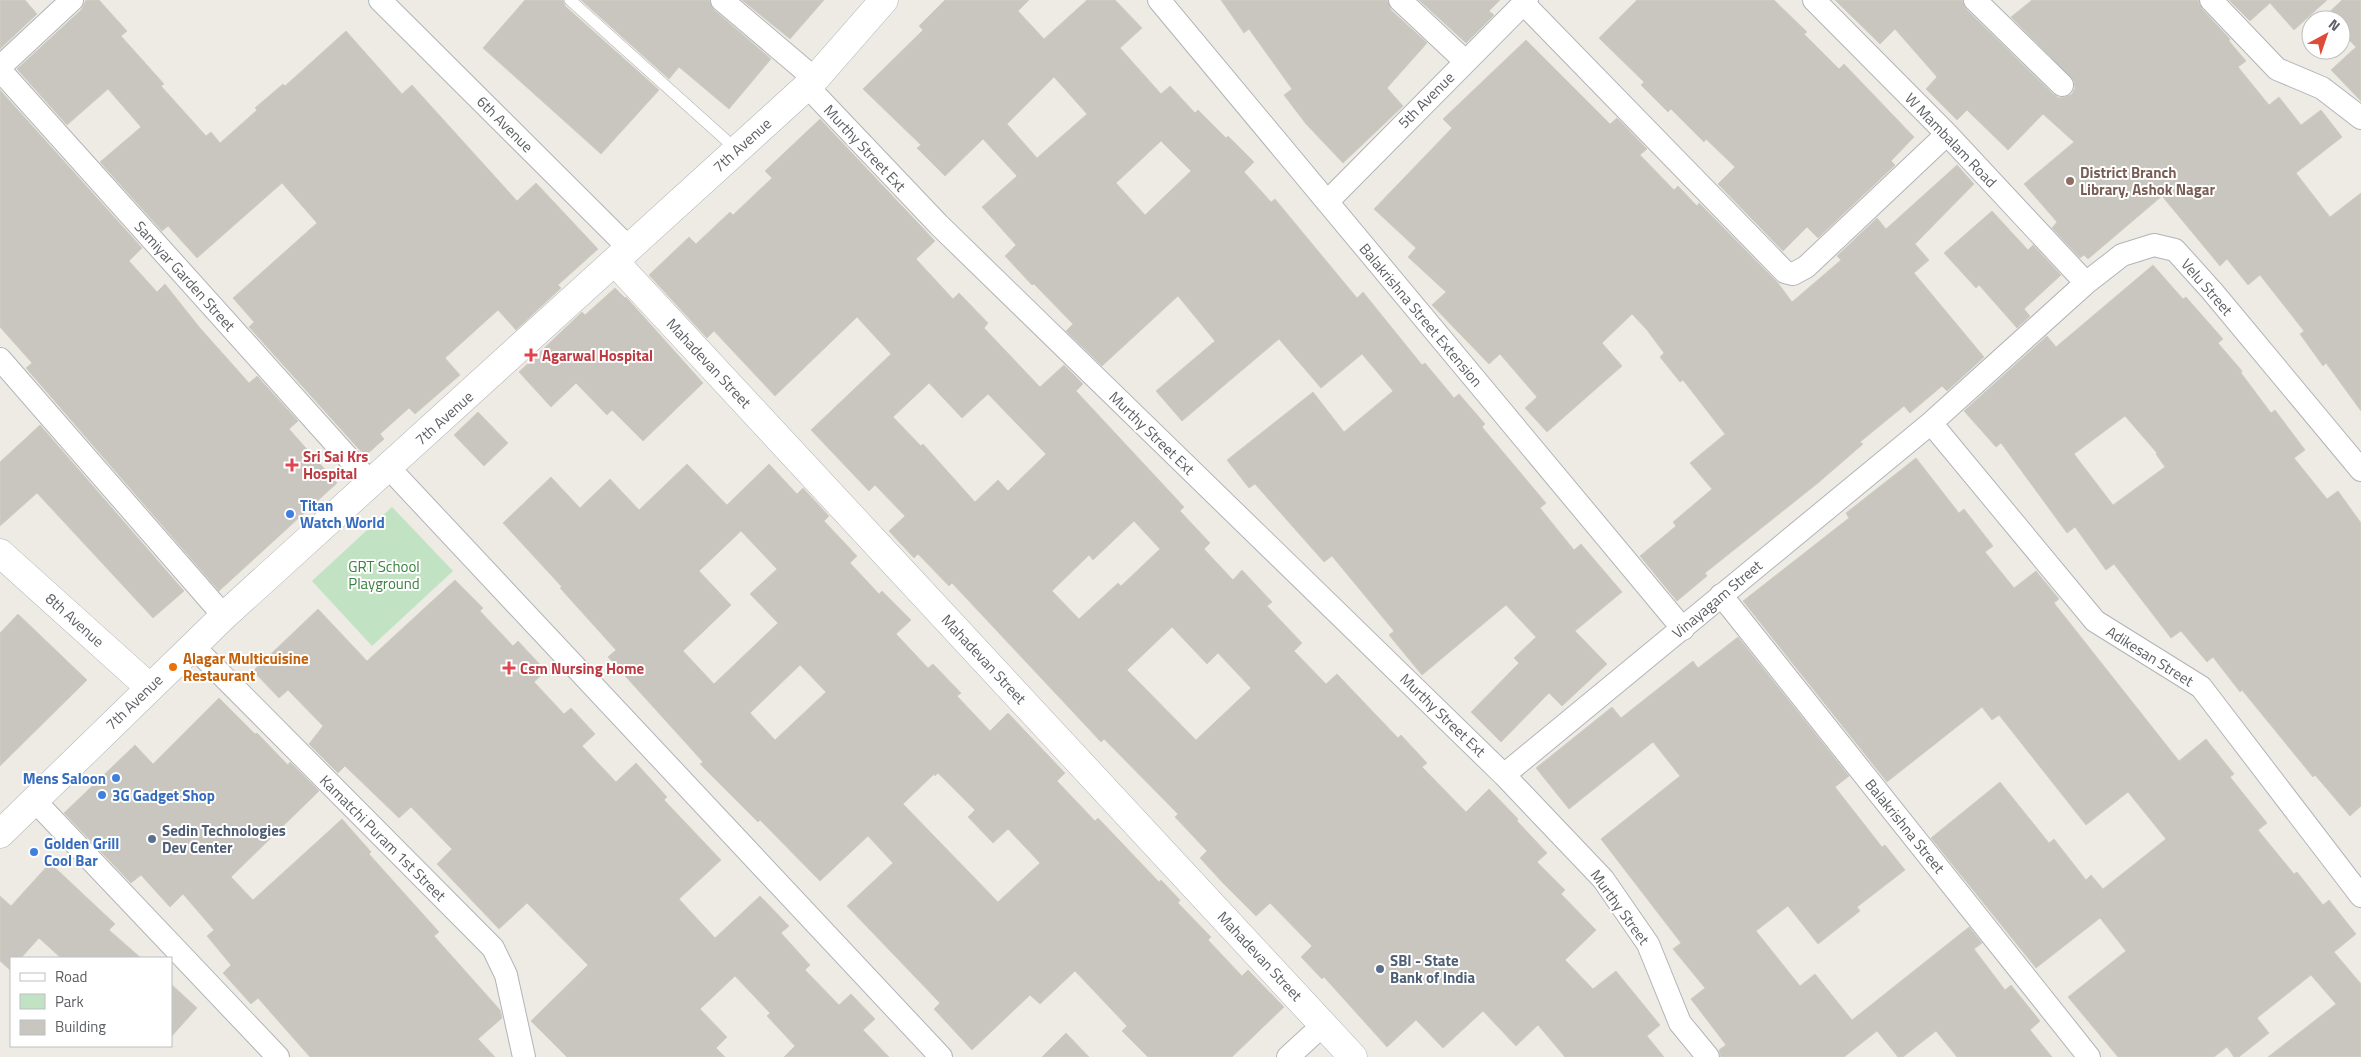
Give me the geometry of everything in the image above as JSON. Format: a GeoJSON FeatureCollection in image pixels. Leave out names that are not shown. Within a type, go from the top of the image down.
{"type":"FeatureCollection","features":[{"type":"Feature","properties":{"kind":"street"},"geometry":{"type":"LineString","coordinates":[[0,68],[72,0]]}},
{"type":"Feature","properties":{"kind":"street","name":"6th Avenue"},"geometry":{"type":"LineString","coordinates":[[380,0],[623,255]]}},
{"type":"Feature","properties":{"kind":"street","name":"Murthy Street Ext"},"geometry":{"type":"LineString","coordinates":[[722,0],[811,82],[939,226],[1504,774]]}},
{"type":"Feature","properties":{"kind":"street","name":"7th Avenue"},"geometry":{"type":"LineString","coordinates":[[0,834],[224,616],[811,82],[884,0]]}},
{"type":"Feature","properties":{"kind":"street","name":"Balakrishna Street Extension"},"geometry":{"type":"LineString","coordinates":[[1159,0],[1683,629]]}},
{"type":"Feature","properties":{"kind":"street"},"geometry":{"type":"LineString","coordinates":[[1400,0],[1465,61]]}},
{"type":"Feature","properties":{"kind":"street","name":"W Mambalam Road"},"geometry":{"type":"LineString","coordinates":[[1814,0],[1947,134],[2086,283]]}},
{"type":"Feature","properties":{"kind":"street"},"geometry":{"type":"LineString","coordinates":[[1975,0],[2062,86]]}},
{"type":"Feature","properties":{"kind":"street"},"geometry":{"type":"LineString","coordinates":[[2211,0],[2276,69],[2322,88],[2361,118]]}},
{"type":"Feature","properties":{"kind":"street"},"geometry":{"type":"LineString","coordinates":[[1525,2],[1785,272],[1793,274],[1806,267],[1947,134]]}},
{"type":"Feature","properties":{"kind":"street","name":"5th Avenue"},"geometry":{"type":"LineString","coordinates":[[1327,202],[1525,2]]}},
{"type":"Feature","properties":{"kind":"street","name":"Samiyar Garden Street"},"geometry":{"type":"LineString","coordinates":[[0,68],[380,475],[941,1057]]}},
{"type":"Feature","properties":{"kind":"street","name":"Velu Street"},"geometry":{"type":"LineString","coordinates":[[1931,423],[2086,283],[2122,256],[2154,245],[2175,250],[2212,291],[2361,470]]}},
{"type":"Feature","properties":{"kind":"street","name":"Mahadevan Street"},"geometry":{"type":"LineString","coordinates":[[623,255],[1353,1057]]}},
{"type":"Feature","properties":{"kind":"street"},"geometry":{"type":"LineString","coordinates":[[0,359],[224,616]]}},
{"type":"Feature","properties":{"kind":"street","name":"Vinayagam Street"},"geometry":{"type":"LineString","coordinates":[[1504,774],[1683,629],[1721,594],[1931,423]]}},
{"type":"Feature","properties":{"kind":"street","name":"Adikesan Street"},"geometry":{"type":"LineString","coordinates":[[1931,423],[2095,621],[2201,687],[2361,896]]}},
{"type":"Feature","properties":{"kind":"street","name":"8th Avenue"},"geometry":{"type":"LineString","coordinates":[[0,553],[150,688]]}},
{"type":"Feature","properties":{"kind":"street","name":"Balakrishna Street"},"geometry":{"type":"LineString","coordinates":[[1721,594],[2089,1057]]}},
{"type":"Feature","properties":{"kind":"street","name":"Kamatchi Puram 1st Street"},"geometry":{"type":"LineString","coordinates":[[192,646],[493,948],[506,975],[524,1057]]}},
{"type":"Feature","properties":{"kind":"street","name":"Murthy Street"},"geometry":{"type":"LineString","coordinates":[[1504,774],[1603,879],[1648,944],[1680,1023],[1708,1057]]}},
{"type":"Feature","properties":{"kind":"street"},"geometry":{"type":"LineString","coordinates":[[34,800],[278,1057]]}},
{"type":"Feature","properties":{"kind":"street"},"geometry":{"type":"LineString","coordinates":[[1288,1057],[1323,1024]]}},
{"type":"Feature","properties":{"kind":"lane"},"geometry":{"type":"LineString","coordinates":[[570,0],[736,150]]}},
{"type":"Feature","properties":{"kind":"green space","name":"GRT School Playground"},"geometry":{"type":"Polygon","coordinates":[[[392,507],[453,571],[372,646],[312,581],[392,507]]]}},
{"type":"Feature","properties":{"kind":"building"},"geometry":{"type":"Polygon","coordinates":[[[0,0],[25,0],[37,14],[0,49],[0,0]]]}},
{"type":"Feature","properties":{"kind":"building"},"geometry":{"type":"Polygon","coordinates":[[[86,0],[99,0],[127,31],[121,36],[164,84],[161,86],[206,136],[211,132],[220,143],[257,110],[255,108],[283,84],[285,86],[346,31],[402,94],[412,85],[517,201],[536,183],[598,249],[558,285],[561,288],[516,330],[498,310],[445,358],[460,375],[415,414],[409,408],[380,434],[384,439],[365,456],[249,327],[254,322],[233,298],[317,223],[282,183],[197,258],[168,226],[162,231],[100,162],[141,127],[108,89],[67,125],[17,69],[81,10],[86,0]]]}},
{"type":"Feature","properties":{"kind":"building"},"geometry":{"type":"Polygon","coordinates":[[[525,0],[563,0],[565,6],[659,90],[601,154],[483,48],[525,0]]]}},
{"type":"Feature","properties":{"kind":"building"},"geometry":{"type":"Polygon","coordinates":[[[581,0],[709,0],[714,10],[771,59],[729,109],[679,67],[669,79],[581,0]]]}},
{"type":"Feature","properties":{"kind":"building"},"geometry":{"type":"Polygon","coordinates":[[[742,0],[824,0],[790,39],[742,0]]]}},
{"type":"Feature","properties":{"kind":"building"},"geometry":{"type":"Polygon","coordinates":[[[945,0],[1029,0],[1018,11],[1044,39],[1087,0],[1115,0],[1142,28],[1120,48],[1161,94],[1170,86],[1195,113],[1198,110],[1254,162],[1244,172],[1271,202],[1275,199],[1357,298],[1363,292],[1422,365],[1425,363],[1454,398],[1459,394],[1485,424],[1482,427],[1546,503],[1540,508],[1574,550],[1581,544],[1622,592],[1575,631],[1607,664],[1562,706],[1549,693],[1501,742],[1471,712],[1519,663],[1514,658],[1536,637],[1506,605],[1422,675],[1389,635],[1394,631],[1332,556],[1324,562],[1255,484],[1249,488],[1227,460],[1313,392],[1344,432],[1393,391],[1362,354],[1321,388],[1279,339],[1182,421],[1156,391],[1215,341],[1178,296],[1102,366],[1066,331],[1073,324],[1005,256],[1016,245],[982,207],[1017,176],[983,139],[945,176],[917,148],[921,145],[863,89],[923,30],[919,26],[945,0]],[[1054,77],[1007,124],[1037,158],[1087,114],[1054,77]],[[1161,141],[1116,183],[1145,215],[1191,171],[1161,141]]]}},
{"type":"Feature","properties":{"kind":"building"},"geometry":{"type":"Polygon","coordinates":[[[1221,0],[1387,0],[1391,10],[1427,43],[1387,88],[1403,106],[1343,163],[1306,124],[1284,95],[1292,89],[1249,29],[1244,33],[1221,0]]]}},
{"type":"Feature","properties":{"kind":"building"},"geometry":{"type":"Polygon","coordinates":[[[1419,0],[1500,0],[1489,11],[1494,15],[1466,43],[1419,0]]]}},
{"type":"Feature","properties":{"kind":"building"},"geometry":{"type":"Polygon","coordinates":[[[1637,0],[1774,0],[1807,32],[1804,34],[1839,69],[1844,64],[1914,137],[1891,161],[1895,165],[1818,238],[1807,227],[1783,251],[1718,184],[1735,167],[1706,139],[1704,142],[1671,109],[1668,112],[1641,85],[1644,82],[1599,38],[1637,0]]]}},
{"type":"Feature","properties":{"kind":"building"},"geometry":{"type":"Polygon","coordinates":[[[1835,0],[1962,0],[1966,9],[2059,98],[2072,94],[2075,88],[2074,81],[2011,17],[2032,0],[2198,0],[2202,9],[2230,39],[2229,41],[2246,61],[2238,67],[2269,105],[2279,97],[2301,125],[2321,110],[2342,137],[2296,173],[2330,217],[2361,193],[2361,411],[2326,363],[2323,366],[2300,334],[2304,331],[2260,275],[2248,285],[2227,259],[2220,266],[2162,196],[2088,259],[2084,255],[2080,258],[2052,228],[2057,222],[2024,184],[2074,142],[2043,114],[2008,150],[1967,110],[1957,120],[1926,89],[1937,77],[1895,29],[1880,44],[1835,0]]]}},
{"type":"Feature","properties":{"kind":"building"},"geometry":{"type":"Polygon","coordinates":[[[2229,0],[2327,0],[2316,10],[2301,10],[2301,24],[2294,30],[2270,3],[2250,21],[2229,0]]]}},
{"type":"Feature","properties":{"kind":"building"},"geometry":{"type":"Polygon","coordinates":[[[2342,0],[2361,0],[2361,101],[2331,70],[2342,60],[2351,60],[2351,52],[2356,47],[2351,42],[2351,10],[2332,10],[2342,0]]]}},
{"type":"Feature","properties":{"kind":"building"},"geometry":{"type":"Polygon","coordinates":[[[1526,40],[1610,124],[1617,118],[1647,149],[1640,155],[1674,190],[1678,186],[1697,206],[1699,203],[1778,283],[1792,302],[1841,260],[1837,256],[1877,218],[1886,229],[1957,165],[1974,184],[1915,244],[1929,260],[1914,273],[1984,357],[1947,391],[1942,386],[1910,413],[1904,406],[1860,442],[1863,444],[1818,483],[1705,573],[1707,576],[1677,601],[1640,556],[1676,526],[1673,522],[1712,489],[1690,463],[1725,434],[1683,380],[1680,382],[1660,357],[1664,353],[1647,330],[1632,314],[1602,343],[1622,366],[1547,432],[1525,408],[1537,397],[1500,354],[1489,364],[1432,305],[1446,292],[1408,257],[1416,248],[1374,209],[1452,128],[1443,119],[1526,40]]]}},
{"type":"Feature","properties":{"kind":"building"},"geometry":{"type":"Polygon","coordinates":[[[0,90],[142,248],[129,261],[157,292],[165,284],[200,328],[249,383],[257,376],[298,421],[289,429],[337,483],[219,591],[26,368],[32,363],[0,327],[0,90]]]}},
{"type":"Feature","properties":{"kind":"building"},"geometry":{"type":"Polygon","coordinates":[[[820,119],[935,241],[916,259],[953,299],[959,293],[988,323],[984,328],[1040,387],[1064,365],[1083,384],[1076,391],[1184,507],[1180,511],[1210,543],[1204,549],[1233,580],[1242,570],[1272,602],[1267,606],[1302,643],[1294,651],[1326,684],[1337,674],[1398,738],[1401,735],[1427,763],[1422,767],[1466,812],[1489,789],[1518,819],[1517,821],[1547,853],[1537,862],[1565,890],[1561,894],[1596,930],[1565,960],[1593,989],[1616,971],[1660,1025],[1647,1036],[1664,1057],[1565,1057],[1538,1025],[1516,1046],[1483,1011],[1443,1048],[1416,1020],[1387,1047],[1324,977],[1322,979],[1301,957],[1312,946],[1270,903],[1256,916],[1223,883],[1200,858],[1207,851],[1175,817],[1178,814],[1104,739],[1101,742],[952,583],[949,586],[918,554],[914,558],[889,531],[905,516],[875,485],[869,491],[811,430],[891,354],[857,317],[775,396],[714,331],[707,338],[649,275],[689,237],[696,244],[730,212],[733,215],[772,178],[765,171],[820,119]],[[929,383],[893,417],[921,446],[923,444],[975,502],[998,480],[1008,491],[1046,454],[988,394],[962,418],[929,383]],[[1134,521],[1093,560],[1089,555],[1052,591],[1079,619],[1118,583],[1121,586],[1160,549],[1134,521]],[[1172,627],[1127,670],[1196,740],[1251,688],[1218,653],[1207,664],[1172,627]]]}},
{"type":"Feature","properties":{"kind":"building"},"geometry":{"type":"Polygon","coordinates":[[[1992,211],[2028,250],[2033,245],[2061,275],[2024,309],[2030,316],[2017,328],[1979,285],[1976,288],[1944,253],[1992,211]]]}},
{"type":"Feature","properties":{"kind":"building"},"geometry":{"type":"Polygon","coordinates":[[[2153,265],[2183,299],[2186,297],[2223,339],[2218,343],[2242,371],[2241,373],[2271,413],[2275,410],[2305,450],[2294,458],[2327,499],[2338,491],[2361,523],[2361,806],[2350,816],[2315,775],[2313,777],[2242,690],[2240,692],[2213,657],[2207,662],[2181,631],[2171,638],[2114,564],[2106,570],[2075,527],[2067,533],[2001,443],[1996,447],[1964,411],[2047,336],[2056,347],[2153,265]],[[2125,416],[2074,454],[2113,505],[2165,467],[2157,453],[2125,416]]]}},
{"type":"Feature","properties":{"kind":"building"},"geometry":{"type":"Polygon","coordinates":[[[615,288],[626,297],[703,383],[643,441],[612,410],[607,415],[576,383],[551,407],[519,372],[582,312],[585,315],[615,288]]]}},
{"type":"Feature","properties":{"kind":"building"},"geometry":{"type":"Polygon","coordinates":[[[478,412],[508,443],[484,466],[454,435],[478,412]]]}},
{"type":"Feature","properties":{"kind":"building"},"geometry":{"type":"Polygon","coordinates":[[[40,425],[184,591],[153,618],[37,493],[0,526],[0,462],[40,425]]]}},
{"type":"Feature","properties":{"kind":"building"},"geometry":{"type":"Polygon","coordinates":[[[1916,458],[1959,513],[1964,509],[1993,546],[1985,552],[2014,588],[2036,571],[2059,599],[2054,603],[2179,761],[2206,739],[2234,774],[2230,777],[2267,823],[2258,830],[2294,874],[2297,872],[2323,905],[2329,900],[2356,934],[2334,952],[2361,984],[2361,1057],[2268,1057],[2336,1004],[2311,975],[2257,1018],[2269,1033],[2239,1057],[2234,1057],[2227,1047],[2214,1057],[2118,1057],[2068,997],[2126,951],[2100,918],[2036,968],[1931,838],[2000,782],[2049,843],[2054,839],[2086,880],[2091,875],[2103,889],[2166,839],[2128,792],[2086,825],[1999,715],[1992,720],[1982,707],[1887,782],[1743,601],[1849,518],[1846,513],[1916,458]]]}},
{"type":"Feature","properties":{"kind":"building"},"geometry":{"type":"Polygon","coordinates":[[[687,464],[727,505],[769,464],[797,494],[803,488],[829,516],[824,521],[857,556],[850,563],[879,594],[882,591],[911,620],[896,634],[928,668],[933,664],[961,693],[957,696],[990,731],[1008,713],[1065,773],[1057,781],[1095,821],[1098,818],[1159,882],[1161,880],[1180,900],[1178,903],[1211,937],[1208,940],[1242,976],[1248,970],[1284,1007],[1232,1057],[1148,1057],[1122,1031],[1127,1026],[1075,971],[1040,1004],[1030,995],[972,1050],[934,1009],[940,1003],[847,906],[893,863],[868,836],[820,881],[760,820],[758,822],[700,764],[703,762],[608,657],[616,650],[560,588],[562,587],[503,523],[551,477],[580,508],[610,479],[639,510],[687,464]],[[741,531],[699,571],[731,605],[683,651],[714,684],[778,623],[750,594],[777,569],[741,531]],[[800,665],[750,713],[775,740],[826,692],[800,665]],[[938,773],[935,776],[934,774],[903,804],[998,902],[1040,863],[1008,829],[993,843],[968,817],[975,810],[938,773]]]}},
{"type":"Feature","properties":{"kind":"building"},"geometry":{"type":"Polygon","coordinates":[[[455,580],[483,608],[480,611],[513,646],[518,641],[546,671],[534,682],[564,714],[571,708],[595,734],[582,746],[616,782],[636,763],[667,797],[664,800],[721,860],[679,899],[715,938],[760,896],[789,926],[781,933],[810,965],[805,970],[839,1005],[851,994],[875,1019],[863,1030],[889,1057],[784,1057],[795,1046],[767,1016],[770,1013],[735,976],[700,1009],[727,1037],[716,1048],[725,1057],[567,1057],[531,1021],[588,965],[527,903],[499,929],[437,864],[452,849],[411,807],[399,818],[345,766],[338,773],[309,744],[323,726],[288,690],[279,698],[253,671],[318,609],[367,661],[455,580]]]}},
{"type":"Feature","properties":{"kind":"building"},"geometry":{"type":"Polygon","coordinates":[[[18,614],[87,680],[0,766],[0,633],[18,614]]]}},
{"type":"Feature","properties":{"kind":"building"},"geometry":{"type":"Polygon","coordinates":[[[1738,637],[1849,776],[1835,787],[1882,847],[1885,845],[1905,870],[1857,907],[1860,911],[1818,944],[1788,906],[1756,931],[1800,986],[1815,974],[1852,1020],[1969,927],[1982,943],[1974,949],[2005,990],[2011,985],[2040,1021],[2030,1030],[2052,1057],[1957,1057],[1936,1031],[1903,1057],[1898,1057],[1877,1031],[1844,1057],[1721,1057],[1719,1050],[1726,1045],[1691,999],[1705,988],[1673,949],[1681,943],[1601,839],[1680,776],[1653,742],[1569,809],[1536,768],[1612,707],[1621,718],[1693,661],[1698,668],[1738,637]]]}},
{"type":"Feature","properties":{"kind":"building"},"geometry":{"type":"Polygon","coordinates":[[[219,698],[288,765],[290,762],[319,791],[231,877],[253,900],[342,819],[371,852],[369,854],[439,932],[434,936],[500,1010],[502,1018],[478,1039],[495,1057],[310,1057],[258,998],[251,1004],[223,973],[231,965],[207,936],[214,930],[183,894],[170,907],[141,875],[131,883],[64,813],[135,745],[153,764],[219,698]]]}},
{"type":"Feature","properties":{"kind":"building"},"geometry":{"type":"Polygon","coordinates":[[[50,863],[115,924],[109,930],[140,957],[60,957],[39,938],[22,957],[10,957],[10,970],[0,961],[0,896],[11,906],[50,863]]]}},
{"type":"Feature","properties":{"kind":"building"},"geometry":{"type":"Polygon","coordinates":[[[172,985],[197,1008],[172,1036],[172,985]]]}},
{"type":"Feature","properties":{"kind":"building"},"geometry":{"type":"Polygon","coordinates":[[[1066,1033],[1089,1057],[1042,1057],[1066,1033]]]}},
{"type":"Feature","properties":{"kind":"place","name":"District Branch Library, Ashok Nagar"},"geometry":{"type":"Point","coordinates":[2070,181]}},
{"type":"Feature","properties":{"kind":"place","name":"Agarwal Hospital"},"geometry":{"type":"Point","coordinates":[531,355]}},
{"type":"Feature","properties":{"kind":"place","name":"Sri Sai Krs Hospital"},"geometry":{"type":"Point","coordinates":[292,465]}},
{"type":"Feature","properties":{"kind":"place","name":"Titan Watch World"},"geometry":{"type":"Point","coordinates":[290,514]}},
{"type":"Feature","properties":{"kind":"place","name":"Alagar Multicuisine Restaurant"},"geometry":{"type":"Point","coordinates":[173,667]}},
{"type":"Feature","properties":{"kind":"place","name":"Csm Nursing Home"},"geometry":{"type":"Point","coordinates":[509,668]}},
{"type":"Feature","properties":{"kind":"place","name":"Mens Saloon"},"geometry":{"type":"Point","coordinates":[116,778]}},
{"type":"Feature","properties":{"kind":"place","name":"3G Gadget Shop"},"geometry":{"type":"Point","coordinates":[102,795]}},
{"type":"Feature","properties":{"kind":"place","name":"Sedin Technologies Dev Center"},"geometry":{"type":"Point","coordinates":[152,839]}},
{"type":"Feature","properties":{"kind":"place","name":"Golden Grill Cool Bar"},"geometry":{"type":"Point","coordinates":[34,852]}},
{"type":"Feature","properties":{"kind":"place","name":"SBI - State Bank of India"},"geometry":{"type":"Point","coordinates":[1380,969]}}]}
